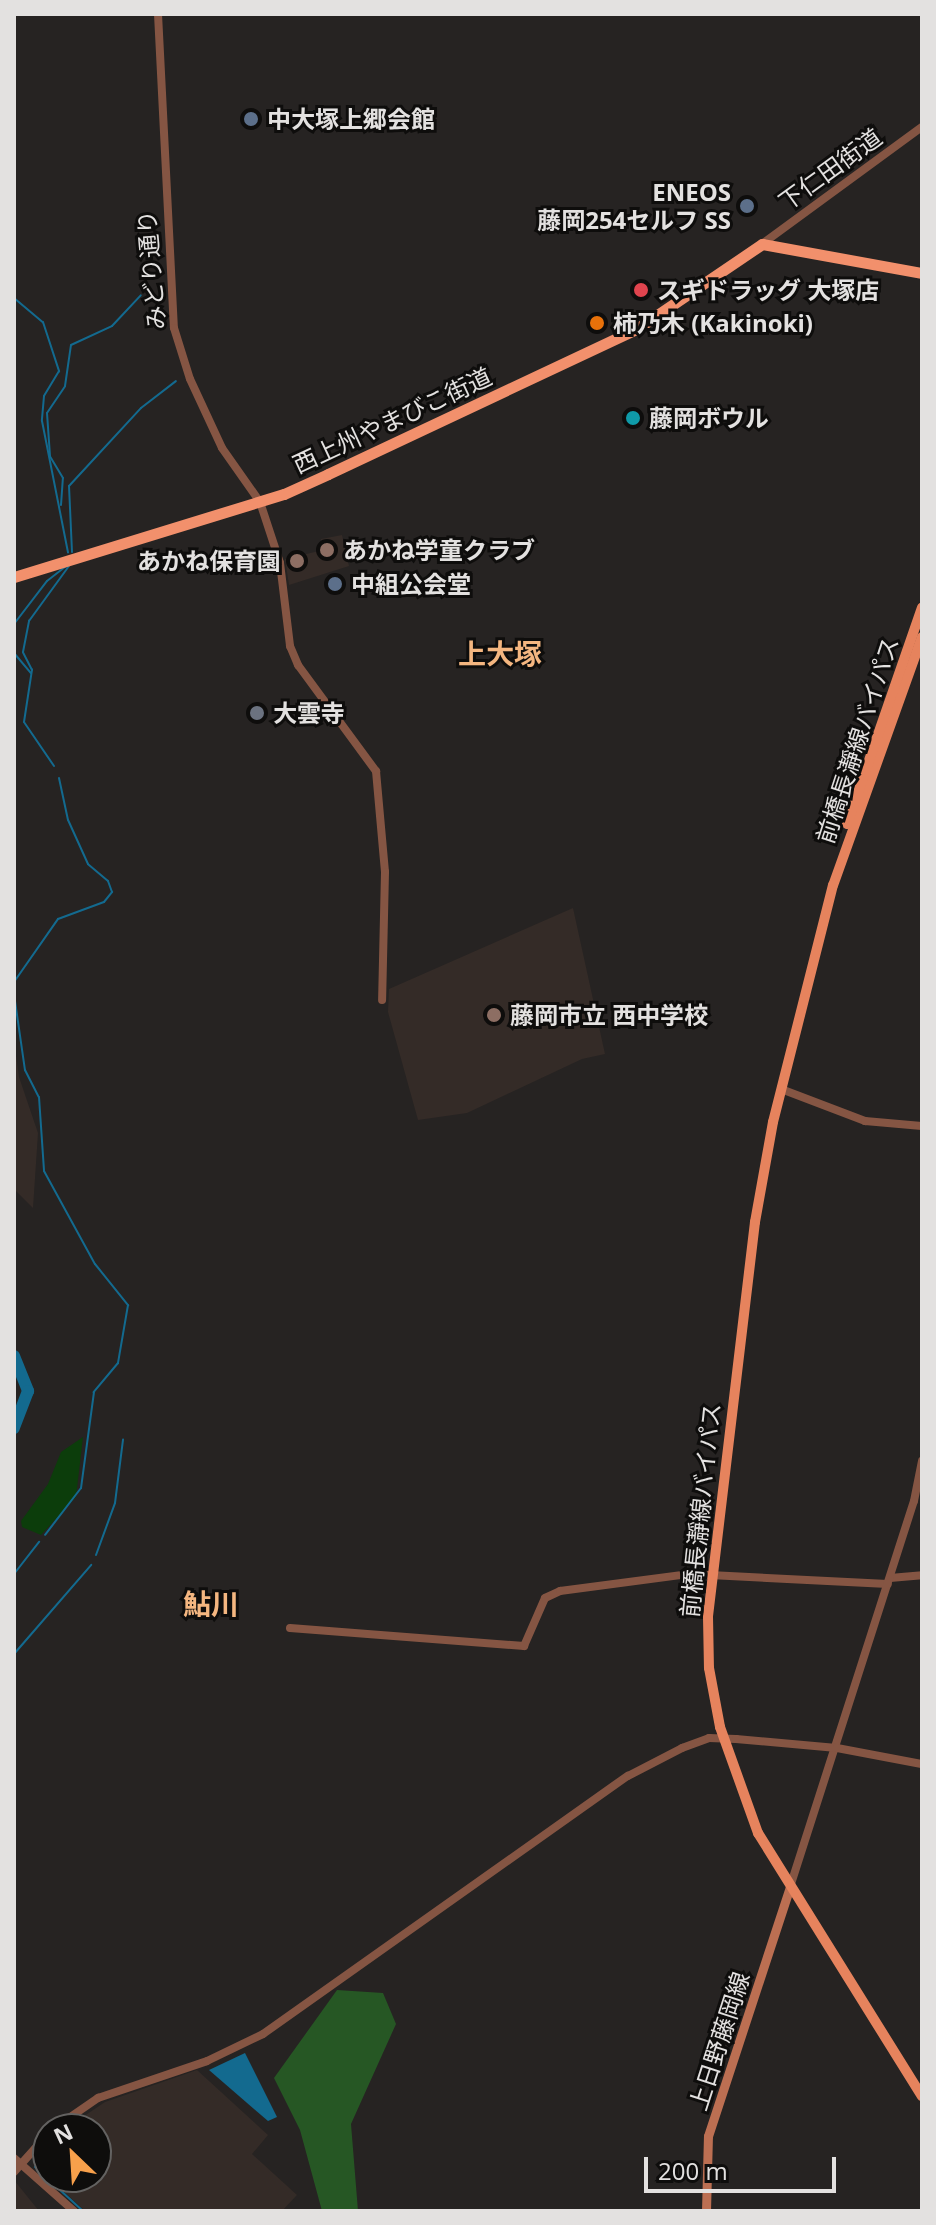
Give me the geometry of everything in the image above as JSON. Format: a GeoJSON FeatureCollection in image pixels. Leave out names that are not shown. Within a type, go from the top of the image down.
{"type":"FeatureCollection","features":[{"type":"Feature","properties":{"kind":"highway","name":"西上州やまびこ街道"},"geometry":{"type":"LineString","coordinates":[[14,577],[260,502],[638,328],[762,244]]}},
{"type":"Feature","properties":{"kind":"highway"},"geometry":{"type":"LineString","coordinates":[[762,244],[922,273]]}},
{"type":"Feature","properties":{"kind":"main road","name":"前橋長瀞線バイパス"},"geometry":{"type":"LineString","coordinates":[[922,608],[851,805],[781,1089],[755,1222],[710,1575],[709,1668],[723,1738],[758,1833],[922,2096]]}},
{"type":"Feature","properties":{"kind":"main road","name":"前橋長瀞線バイパス"},"geometry":{"type":"LineString","coordinates":[[833,885],[922,637]]}},
{"type":"Feature","properties":{"kind":"main road","name":"上日野藤岡線"},"geometry":{"type":"LineString","coordinates":[[706,2211],[708,2136],[790,1887]]}},
{"type":"Feature","properties":{"kind":"street","name":"みどり通り"},"geometry":{"type":"LineString","coordinates":[[158,14],[174,328],[190,379],[222,448],[260,502],[280,563],[294,655],[325,707],[367,753],[379,780],[385,883],[382,1000]]}},
{"type":"Feature","properties":{"kind":"street","name":"下仁田街道"},"geometry":{"type":"LineString","coordinates":[[762,244],[922,127]]}},
{"type":"Feature","properties":{"kind":"street"},"geometry":{"type":"LineString","coordinates":[[781,1089],[865,1121],[922,1126]]}},
{"type":"Feature","properties":{"kind":"street"},"geometry":{"type":"LineString","coordinates":[[790,1887],[889,1581],[922,1461]]}},
{"type":"Feature","properties":{"kind":"street"},"geometry":{"type":"LineString","coordinates":[[290,1628],[524,1646],[551,1594],[710,1575],[889,1581],[922,1575]]}},
{"type":"Feature","properties":{"kind":"street"},"geometry":{"type":"LineString","coordinates":[[76,2113],[98,2098],[207,2061],[263,2034],[628,1776],[703,1739],[837,1748],[922,1764]]}},
{"type":"Feature","properties":{"kind":"street"},"geometry":{"type":"LineString","coordinates":[[14,2172],[18,2160],[74,2211]]}},
{"type":"Feature","properties":{"kind":"shaded area"},"geometry":{"type":"Polygon","coordinates":[[[342,535],[349,566],[289,585],[285,559],[319,551],[321,539],[342,535]]]}},
{"type":"Feature","properties":{"kind":"shaded area","name":"藤岡市立 西中学校"},"geometry":{"type":"Polygon","coordinates":[[[573,908],[605,1054],[582,1059],[467,1113],[418,1120],[388,1012],[389,989],[573,908]]]}},
{"type":"Feature","properties":{"kind":"shaded area"},"geometry":{"type":"Polygon","coordinates":[[[14,1041],[19,1077],[38,1133],[33,1208],[14,1189],[14,1041]]]}},
{"type":"Feature","properties":{"kind":"shaded area"},"geometry":{"type":"Polygon","coordinates":[[[197,2070],[268,2135],[252,2154],[297,2195],[282,2211],[85,2211],[65,2193],[112,2193],[112,2113],[89,2113],[105,2102],[197,2070]]]}},
{"type":"Feature","properties":{"kind":"shaded area"},"geometry":{"type":"Polygon","coordinates":[[[14,2180],[39,2211],[14,2211],[14,2180]]]}},
{"type":"Feature","properties":{"kind":"green space"},"geometry":{"type":"Polygon","coordinates":[[[83,1437],[76,1497],[41,1535],[22,1527],[21,1521],[48,1484],[61,1452],[83,1437]]]}},
{"type":"Feature","properties":{"kind":"green space"},"geometry":{"type":"Polygon","coordinates":[[[337,1990],[383,1993],[396,2024],[351,2124],[358,2211],[322,2211],[300,2130],[274,2078],[337,1990]]]}},
{"type":"Feature","properties":{"kind":"water"},"geometry":{"type":"Polygon","coordinates":[[[245,2053],[277,2117],[268,2121],[209,2070],[245,2053]]]}},
{"type":"Feature","properties":{"kind":"waterway"},"geometry":{"type":"LineString","coordinates":[[61,505],[63,478],[50,456],[47,413],[65,386],[71,345],[112,326],[141,295]]}},
{"type":"Feature","properties":{"kind":"waterway"},"geometry":{"type":"LineString","coordinates":[[14,298],[43,322],[59,371],[44,396],[42,421],[68,552]]}},
{"type":"Feature","properties":{"kind":"waterway"},"geometry":{"type":"LineString","coordinates":[[72,552],[69,486],[141,408],[176,381]]}},
{"type":"Feature","properties":{"kind":"waterway"},"geometry":{"type":"LineString","coordinates":[[14,624],[47,581],[66,566]]}},
{"type":"Feature","properties":{"kind":"waterway"},"geometry":{"type":"LineString","coordinates":[[54,766],[24,722],[32,670],[23,652],[29,621],[69,566]]}},
{"type":"Feature","properties":{"kind":"waterway"},"geometry":{"type":"LineString","coordinates":[[14,653],[31,673]]}},
{"type":"Feature","properties":{"kind":"waterway"},"geometry":{"type":"LineString","coordinates":[[14,982],[58,919],[104,902],[112,892],[108,881],[88,864],[68,820],[59,778]]}},
{"type":"Feature","properties":{"kind":"waterway"},"geometry":{"type":"LineString","coordinates":[[14,994],[25,1070],[39,1097],[44,1171],[95,1264],[128,1305],[118,1363],[94,1392],[81,1488],[45,1535]]}},
{"type":"Feature","properties":{"kind":"waterway","name":"鮎川"},"geometry":{"type":"LineString","coordinates":[[14,1356],[28,1391],[14,1428]]}},
{"type":"Feature","properties":{"kind":"waterway"},"geometry":{"type":"LineString","coordinates":[[96,1555],[115,1503],[123,1440]]}},
{"type":"Feature","properties":{"kind":"waterway"},"geometry":{"type":"LineString","coordinates":[[14,1574],[39,1542]]}},
{"type":"Feature","properties":{"kind":"waterway"},"geometry":{"type":"LineString","coordinates":[[14,1654],[91,1565]]}},
{"type":"Feature","properties":{"kind":"waterway"},"geometry":{"type":"LineString","coordinates":[[63,2193],[83,2211]]}},
{"type":"Feature","properties":{"kind":"place","name":"中大塚上郷会館"},"geometry":{"type":"Point","coordinates":[251,119]}},
{"type":"Feature","properties":{"kind":"place","name":"ENEOS 藤岡254セルフ SS"},"geometry":{"type":"Point","coordinates":[747,206]}},
{"type":"Feature","properties":{"kind":"place","name":"スギドラッグ 大塚店"},"geometry":{"type":"Point","coordinates":[641,290]}},
{"type":"Feature","properties":{"kind":"place","name":"柿乃木 (Kakinoki)"},"geometry":{"type":"Point","coordinates":[597,323]}},
{"type":"Feature","properties":{"kind":"place","name":"藤岡ボウル"},"geometry":{"type":"Point","coordinates":[633,418]}},
{"type":"Feature","properties":{"kind":"place","name":"あかね学童クラブ"},"geometry":{"type":"Point","coordinates":[327,550]}},
{"type":"Feature","properties":{"kind":"place","name":"あかね保育園"},"geometry":{"type":"Point","coordinates":[297,561]}},
{"type":"Feature","properties":{"kind":"place","name":"中組公会堂"},"geometry":{"type":"Point","coordinates":[335,584]}},
{"type":"Feature","properties":{"kind":"place","name":"大雲寺"},"geometry":{"type":"Point","coordinates":[257,713]}},
{"type":"Feature","properties":{"kind":"place","name":"藤岡市立 西中学校"},"geometry":{"type":"Point","coordinates":[494,1015]}},
{"type":"Feature","properties":{"kind":"district","name":"上大塚"},"geometry":{"type":"Point","coordinates":[500,653]}},
{"type":"Feature","properties":{"kind":"district","name":"鮎川"},"geometry":{"type":"Point","coordinates":[211,1603]}}]}
